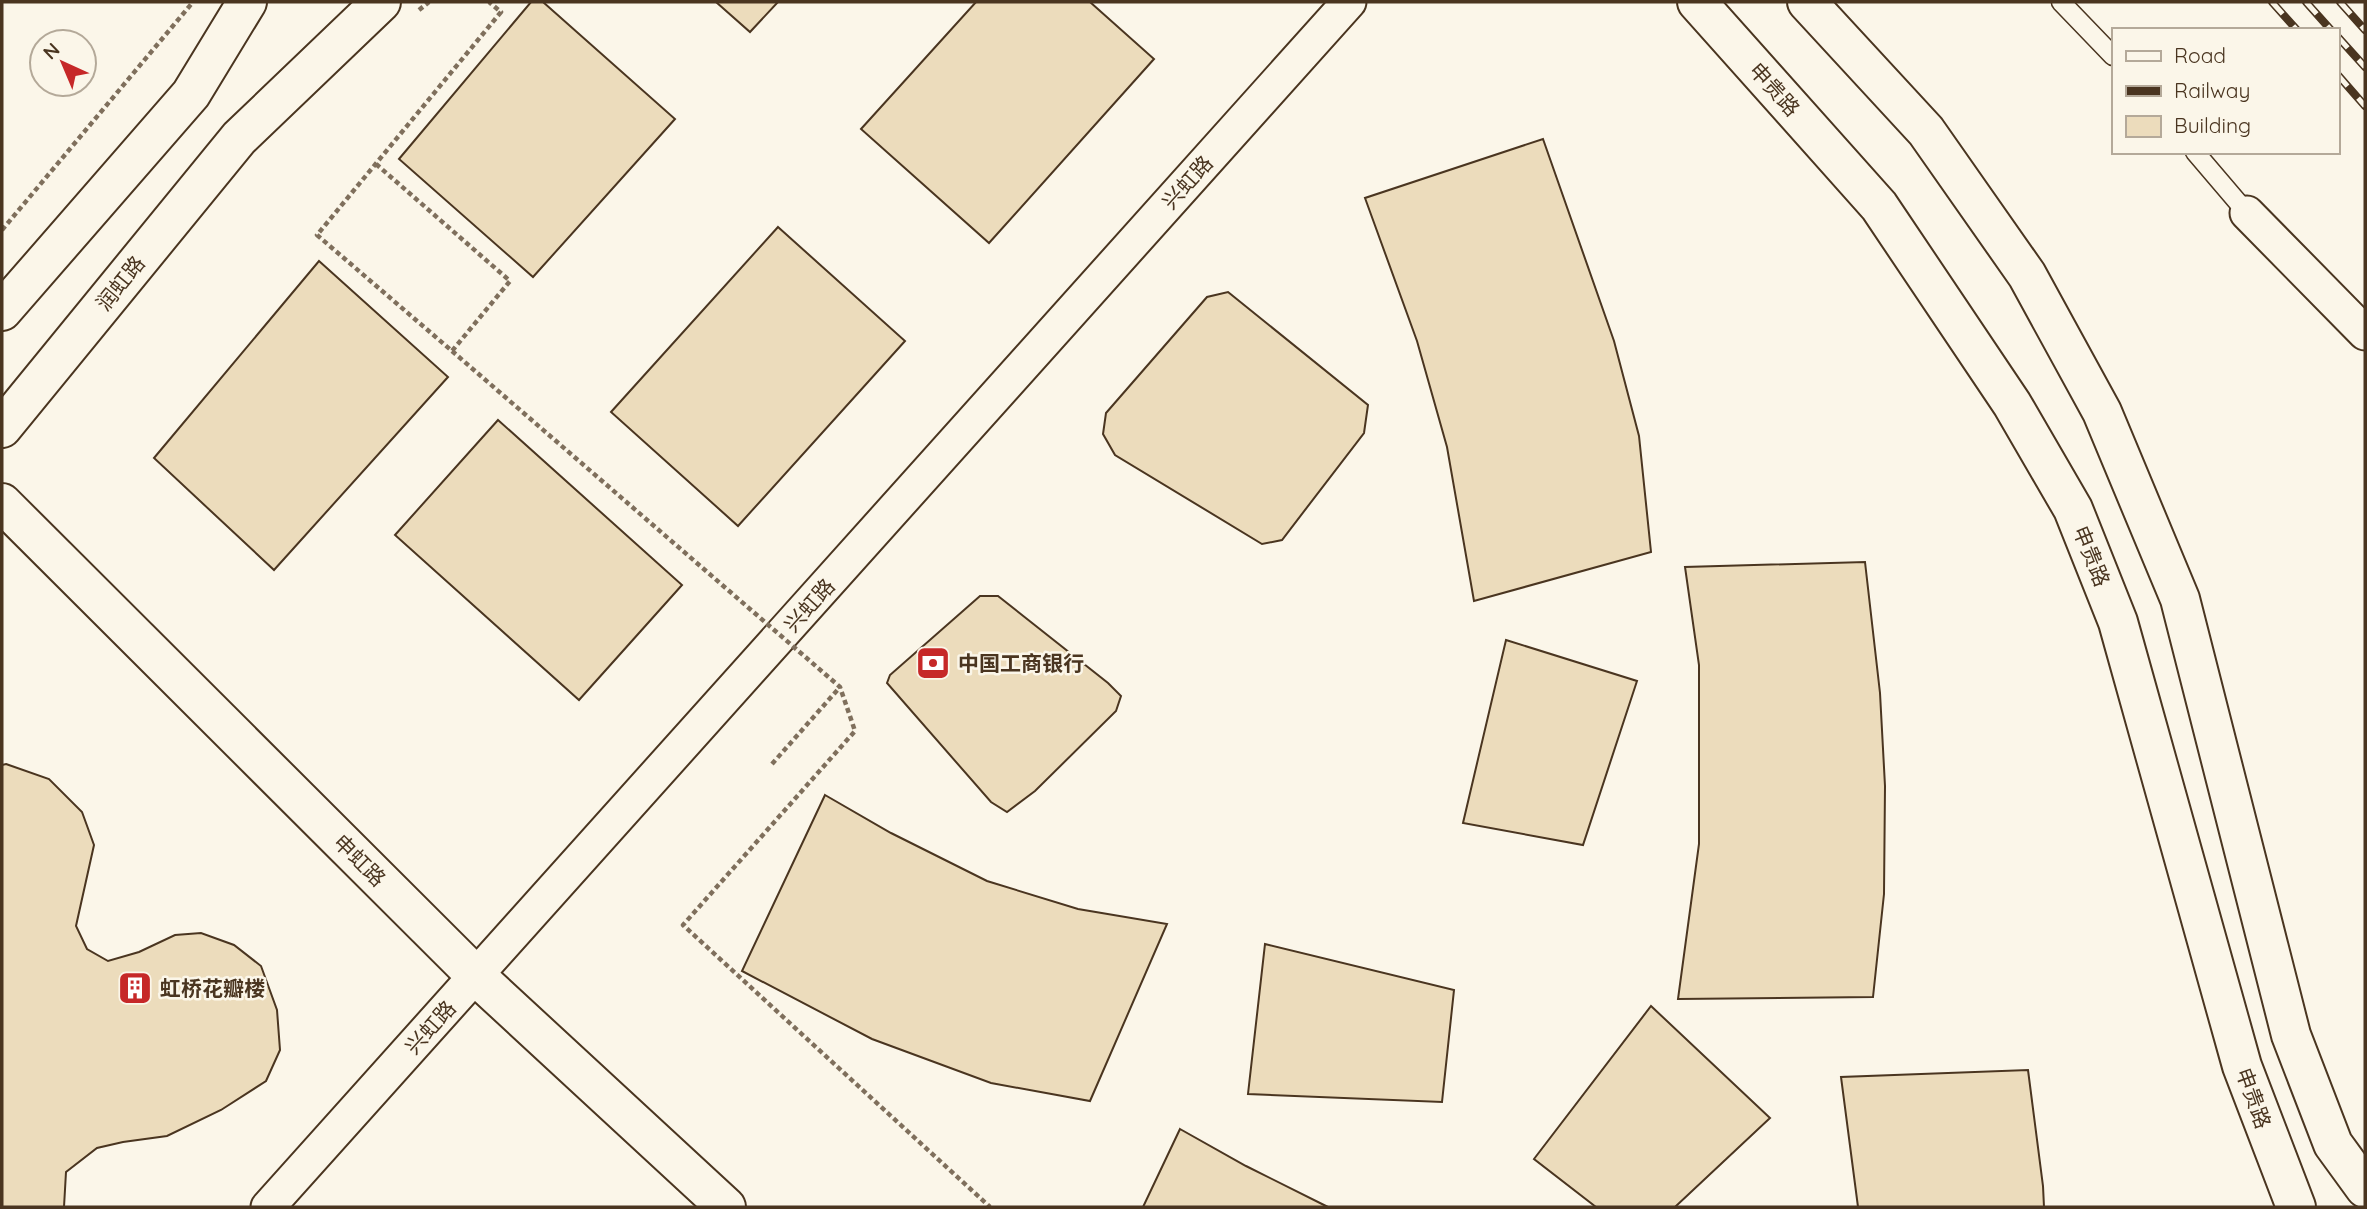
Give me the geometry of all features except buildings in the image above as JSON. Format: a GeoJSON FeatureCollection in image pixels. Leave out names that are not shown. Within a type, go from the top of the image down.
{"type":"FeatureCollection","features":[{"type":"Feature","properties":{"kind":"main road"},"geometry":{"type":"LineString","coordinates":[[2,311],[191,94],[247,2]]}},
{"type":"Feature","properties":{"kind":"main road","name":"润虹路"},"geometry":{"type":"LineString","coordinates":[[2,428],[239,138],[382,2]]}},
{"type":"Feature","properties":{"kind":"main road","name":"申贵路"},"geometry":{"type":"LineString","coordinates":[[1698,2],[1878,206],[2012,404],[2073,509],[2118,622],[2242,1066],[2295,1207]]}},
{"type":"Feature","properties":{"kind":"main road"},"geometry":{"type":"LineString","coordinates":[[1807,2],[1926,131],[2027,275],[2102,412],[2180,599],[2291,1035],[2333,1144],[2365,1188]]}},
{"type":"Feature","properties":{"kind":"main road","name":"申虹路"},"geometry":{"type":"LineString","coordinates":[[2,503],[476,976],[726,1207]]}},
{"type":"Feature","properties":{"kind":"street","name":"兴虹路"},"geometry":{"type":"LineString","coordinates":[[268,1207],[1349,2]]}},
{"type":"Feature","properties":{"kind":"street"},"geometry":{"type":"LineString","coordinates":[[2246,214],[2365,333]]}},
{"type":"Feature","properties":{"kind":"lane"},"geometry":{"type":"LineString","coordinates":[[2062,2],[2112,55]]}},
{"type":"Feature","properties":{"kind":"lane"},"geometry":{"type":"LineString","coordinates":[[2197,154],[2246,214]]}},
{"type":"Feature","properties":{"kind":"path"},"geometry":{"type":"LineString","coordinates":[[2,230],[193,2]]}},
{"type":"Feature","properties":{"kind":"path"},"geometry":{"type":"LineString","coordinates":[[489,2],[501,12],[317,235],[839,687],[855,732],[683,925],[990,1207]]}},
{"type":"Feature","properties":{"kind":"path"},"geometry":{"type":"LineString","coordinates":[[376,164],[510,281],[452,351]]}},
{"type":"Feature","properties":{"kind":"path"},"geometry":{"type":"LineString","coordinates":[[772,764],[839,687]]}},
{"type":"Feature","properties":{"kind":"railway"},"geometry":{"type":"LineString","coordinates":[[2272,2],[2295,28]]}},
{"type":"Feature","properties":{"kind":"railway"},"geometry":{"type":"LineString","coordinates":[[2306,2],[2329,28]]}},
{"type":"Feature","properties":{"kind":"railway"},"geometry":{"type":"LineString","coordinates":[[2340,2],[2365,30]]}},
{"type":"Feature","properties":{"kind":"railway"},"geometry":{"type":"LineString","coordinates":[[2339,38],[2365,67]]}},
{"type":"Feature","properties":{"kind":"railway"},"geometry":{"type":"LineString","coordinates":[[2339,76],[2365,106]]}},
{"type":"Feature","properties":{"kind":"place","name":"中国工商银行"},"geometry":{"type":"Point","coordinates":[933,663]}},
{"type":"Feature","properties":{"kind":"place","name":"虹桥花瓣楼"},"geometry":{"type":"Point","coordinates":[135,988]}}]}
